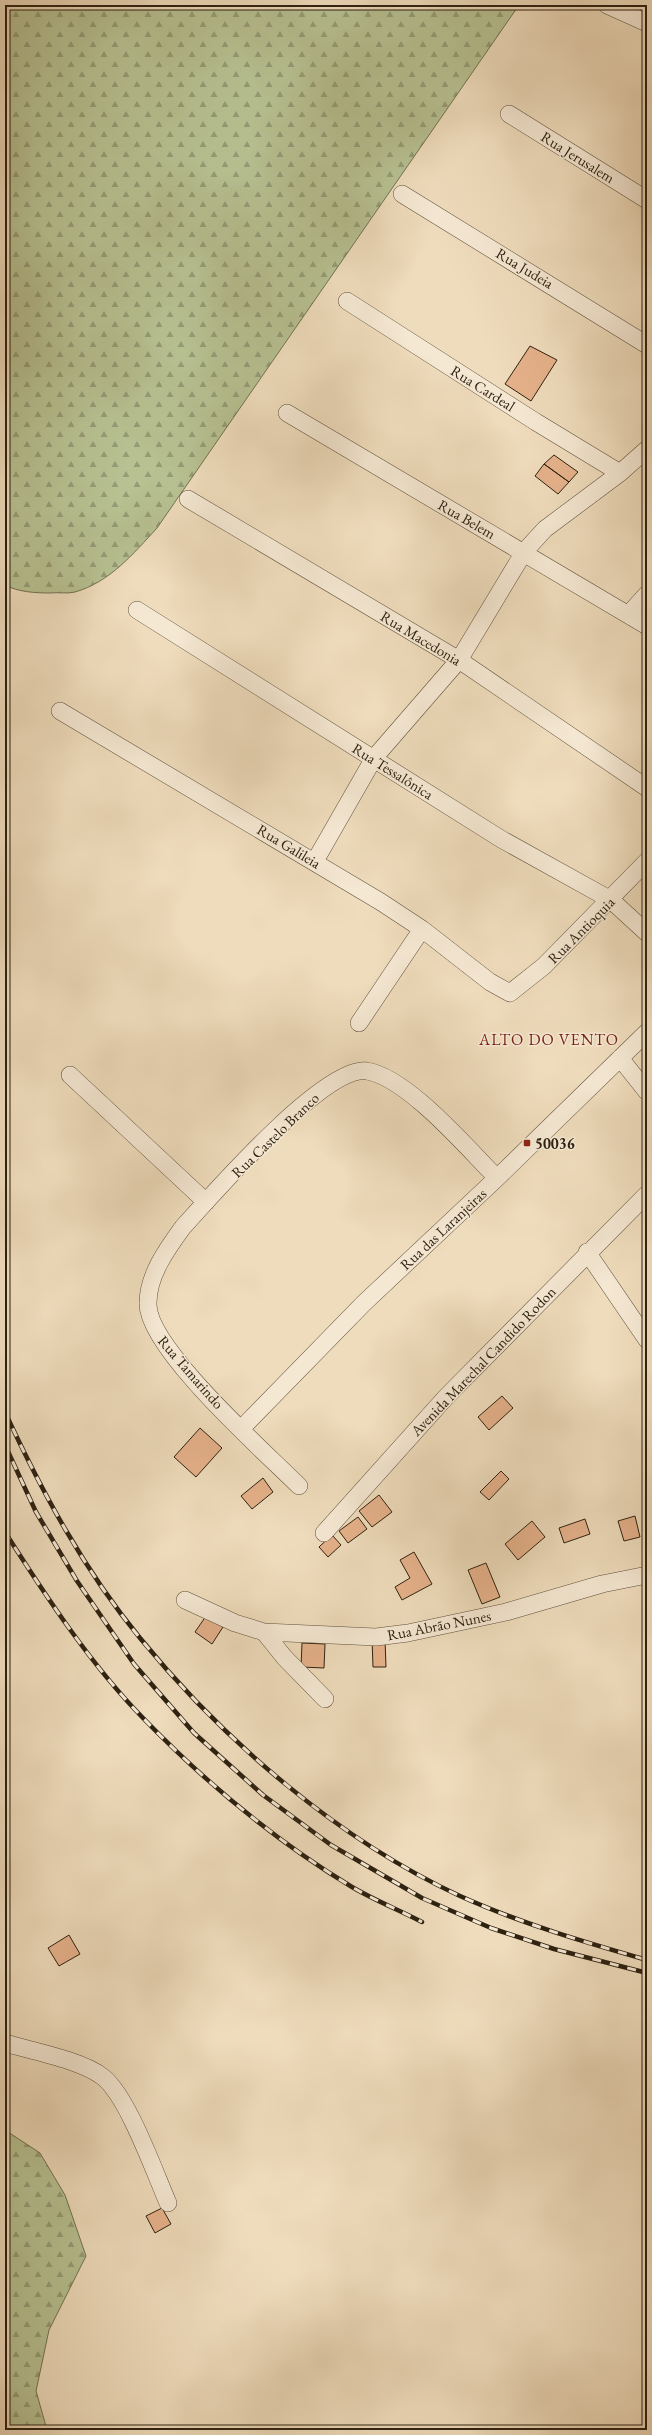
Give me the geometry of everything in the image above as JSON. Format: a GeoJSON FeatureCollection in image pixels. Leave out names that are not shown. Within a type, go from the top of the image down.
{"type":"FeatureCollection","features":[{"type":"Feature","properties":{"kind":"street"},"geometry":{"type":"LineString","coordinates":[[607,5],[647,23]]}},
{"type":"Feature","properties":{"kind":"street","name":"Rua Jerusalem"},"geometry":{"type":"LineString","coordinates":[[509,114],[647,200]]}},
{"type":"Feature","properties":{"kind":"street","name":"Rua Judeia"},"geometry":{"type":"LineString","coordinates":[[402,194],[532,272],[647,345]]}},
{"type":"Feature","properties":{"kind":"street","name":"Rua Cardeal"},"geometry":{"type":"LineString","coordinates":[[347,301],[530,418],[620,473]]}},
{"type":"Feature","properties":{"kind":"street","name":"Rua Belem"},"geometry":{"type":"LineString","coordinates":[[287,413],[647,626]]}},
{"type":"Feature","properties":{"kind":"street"},"geometry":{"type":"LineString","coordinates":[[315,861],[374,758],[459,660],[524,552],[545,529],[620,473],[647,448]]}},
{"type":"Feature","properties":{"kind":"street","name":"Rua Macedonia"},"geometry":{"type":"LineString","coordinates":[[188,499],[459,660],[647,788]]}},
{"type":"Feature","properties":{"kind":"street"},"geometry":{"type":"LineString","coordinates":[[629,614],[647,594]]}},
{"type":"Feature","properties":{"kind":"street","name":"Rua Tessalônica"},"geometry":{"type":"LineString","coordinates":[[137,610],[374,758],[501,840],[611,900],[647,932]]}},
{"type":"Feature","properties":{"kind":"street","name":"Rua Galileia"},"geometry":{"type":"LineString","coordinates":[[60,711],[315,861],[422,929],[490,982],[510,993]]}},
{"type":"Feature","properties":{"kind":"street","name":"Rua Antioquia"},"geometry":{"type":"LineString","coordinates":[[510,993],[544,966],[611,900],[647,861]]}},
{"type":"Feature","properties":{"kind":"street"},"geometry":{"type":"LineString","coordinates":[[358,1023],[422,929]]}},
{"type":"Feature","properties":{"kind":"street","name":"Rua das Laranjeiras"},"geometry":{"type":"LineString","coordinates":[[241,1429],[364,1303],[497,1178],[647,1032]]}},
{"type":"Feature","properties":{"kind":"street"},"geometry":{"type":"LineString","coordinates":[[620,1058],[647,1092]]}},
{"type":"Feature","properties":{"kind":"street","name":"Rua Castelo Branco"},"geometry":{"type":"LineString","coordinates":[[150,1288],[158,1266],[169,1247],[183,1227],[206,1202],[306,1101],[348,1073],[367,1071],[389,1080],[427,1108],[497,1178]]}},
{"type":"Feature","properties":{"kind":"street"},"geometry":{"type":"LineString","coordinates":[[70,1075],[206,1202]]}},
{"type":"Feature","properties":{"kind":"street","name":"Avenida Marechal Candido Rodon"},"geometry":{"type":"LineString","coordinates":[[324,1533],[446,1396],[587,1252],[647,1194]]}},
{"type":"Feature","properties":{"kind":"street"},"geometry":{"type":"LineString","coordinates":[[587,1252],[647,1340]]}},
{"type":"Feature","properties":{"kind":"street","name":"Rua Tamarindo"},"geometry":{"type":"LineString","coordinates":[[150,1288],[148,1303],[149,1318],[159,1337],[204,1391],[300,1486]]}},
{"type":"Feature","properties":{"kind":"street","name":"Rua Abrão Nunes"},"geometry":{"type":"LineString","coordinates":[[185,1600],[235,1623],[264,1632],[343,1637],[376,1637],[408,1633],[506,1612],[602,1584],[647,1575]]}},
{"type":"Feature","properties":{"kind":"street"},"geometry":{"type":"LineString","coordinates":[[264,1632],[325,1699]]}},
{"type":"Feature","properties":{"kind":"street"},"geometry":{"type":"LineString","coordinates":[[5,2043],[72,2062],[102,2076],[121,2096],[168,2203]]}},
{"type":"Feature","properties":{"kind":"green space"},"geometry":{"type":"Polygon","coordinates":[[[5,5],[519,5],[157,528],[130,557],[110,574],[88,587],[72,593],[21,591],[5,585],[5,5]]]}},
{"type":"Feature","properties":{"kind":"green space"},"geometry":{"type":"Polygon","coordinates":[[[5,2130],[40,2153],[65,2195],[86,2256],[49,2330],[36,2391],[47,2430],[5,2430],[5,2130]]]}},
{"type":"Feature","properties":{"kind":"building"},"geometry":{"type":"Polygon","coordinates":[[[530,346],[557,360],[531,401],[505,384],[530,346]]]}},
{"type":"Feature","properties":{"kind":"building"},"geometry":{"type":"Polygon","coordinates":[[[554,455],[578,472],[569,482],[544,464],[554,455]]]}},
{"type":"Feature","properties":{"kind":"building"},"geometry":{"type":"Polygon","coordinates":[[[544,464],[569,482],[558,494],[535,476],[544,464]]]}},
{"type":"Feature","properties":{"kind":"building"},"geometry":{"type":"Polygon","coordinates":[[[502,1396],[513,1408],[489,1430],[478,1417],[502,1396]]]}},
{"type":"Feature","properties":{"kind":"building"},"geometry":{"type":"Polygon","coordinates":[[[200,1428],[222,1448],[196,1477],[174,1457],[200,1428]]]}},
{"type":"Feature","properties":{"kind":"building"},"geometry":{"type":"Polygon","coordinates":[[[501,1471],[509,1479],[489,1500],[480,1492],[501,1471]]]}},
{"type":"Feature","properties":{"kind":"building"},"geometry":{"type":"Polygon","coordinates":[[[263,1478],[273,1492],[252,1509],[241,1496],[263,1478]]]}},
{"type":"Feature","properties":{"kind":"building"},"geometry":{"type":"Polygon","coordinates":[[[379,1495],[392,1512],[372,1527],[359,1511],[379,1495]]]}},
{"type":"Feature","properties":{"kind":"building"},"geometry":{"type":"Polygon","coordinates":[[[635,1516],[640,1537],[624,1541],[618,1521],[635,1516]]]}},
{"type":"Feature","properties":{"kind":"building"},"geometry":{"type":"Polygon","coordinates":[[[358,1517],[367,1529],[348,1543],[339,1531],[358,1517]]]}},
{"type":"Feature","properties":{"kind":"building"},"geometry":{"type":"Polygon","coordinates":[[[585,1519],[590,1534],[564,1543],[559,1528],[585,1519]]]}},
{"type":"Feature","properties":{"kind":"building"},"geometry":{"type":"Polygon","coordinates":[[[532,1521],[545,1537],[518,1560],[505,1544],[532,1521]]]}},
{"type":"Feature","properties":{"kind":"building"},"geometry":{"type":"Polygon","coordinates":[[[332,1535],[341,1545],[328,1557],[319,1547],[332,1535]]]}},
{"type":"Feature","properties":{"kind":"building"},"geometry":{"type":"Polygon","coordinates":[[[414,1552],[432,1584],[402,1600],[395,1587],[410,1578],[400,1560],[414,1552]]]}},
{"type":"Feature","properties":{"kind":"building"},"geometry":{"type":"Polygon","coordinates":[[[486,1563],[500,1597],[482,1604],[468,1570],[486,1563]]]}},
{"type":"Feature","properties":{"kind":"building"},"geometry":{"type":"Polygon","coordinates":[[[206,1616],[223,1627],[212,1644],[195,1632],[206,1616]]]}},
{"type":"Feature","properties":{"kind":"building"},"geometry":{"type":"Polygon","coordinates":[[[372,1639],[385,1639],[386,1667],[373,1667],[372,1639]]]}},
{"type":"Feature","properties":{"kind":"building"},"geometry":{"type":"Polygon","coordinates":[[[302,1643],[325,1644],[324,1668],[301,1667],[302,1643]]]}},
{"type":"Feature","properties":{"kind":"building"},"geometry":{"type":"Polygon","coordinates":[[[69,1935],[80,1954],[59,1966],[48,1948],[69,1935]]]}},
{"type":"Feature","properties":{"kind":"building"},"geometry":{"type":"Polygon","coordinates":[[[162,2208],[171,2224],[155,2233],[146,2216],[162,2208]]]}},
{"type":"Feature","properties":{"kind":"railway"},"geometry":{"type":"LineString","coordinates":[[5,1412],[34,1472],[65,1530],[100,1585],[120,1612],[140,1638],[208,1714],[286,1785],[371,1847],[415,1873],[460,1896],[529,1923],[576,1939],[647,1960]]}},
{"type":"Feature","properties":{"kind":"railway"},"geometry":{"type":"LineString","coordinates":[[5,1445],[36,1512],[77,1581],[134,1664],[194,1733],[263,1795],[331,1845],[422,1898],[491,1928],[554,1949],[647,1973]]}},
{"type":"Feature","properties":{"kind":"railway"},"geometry":{"type":"LineString","coordinates":[[5,1532],[53,1605],[105,1675],[143,1718],[191,1765],[242,1809],[296,1850],[360,1892],[422,1922]]}},
{"type":"Feature","properties":{"kind":"place","name":"50036"},"geometry":{"type":"Point","coordinates":[527,1143]}},
{"type":"Feature","properties":{"kind":"district","name":"ALTO DO VENTO"},"geometry":{"type":"Point","coordinates":[549,1039]}}]}
